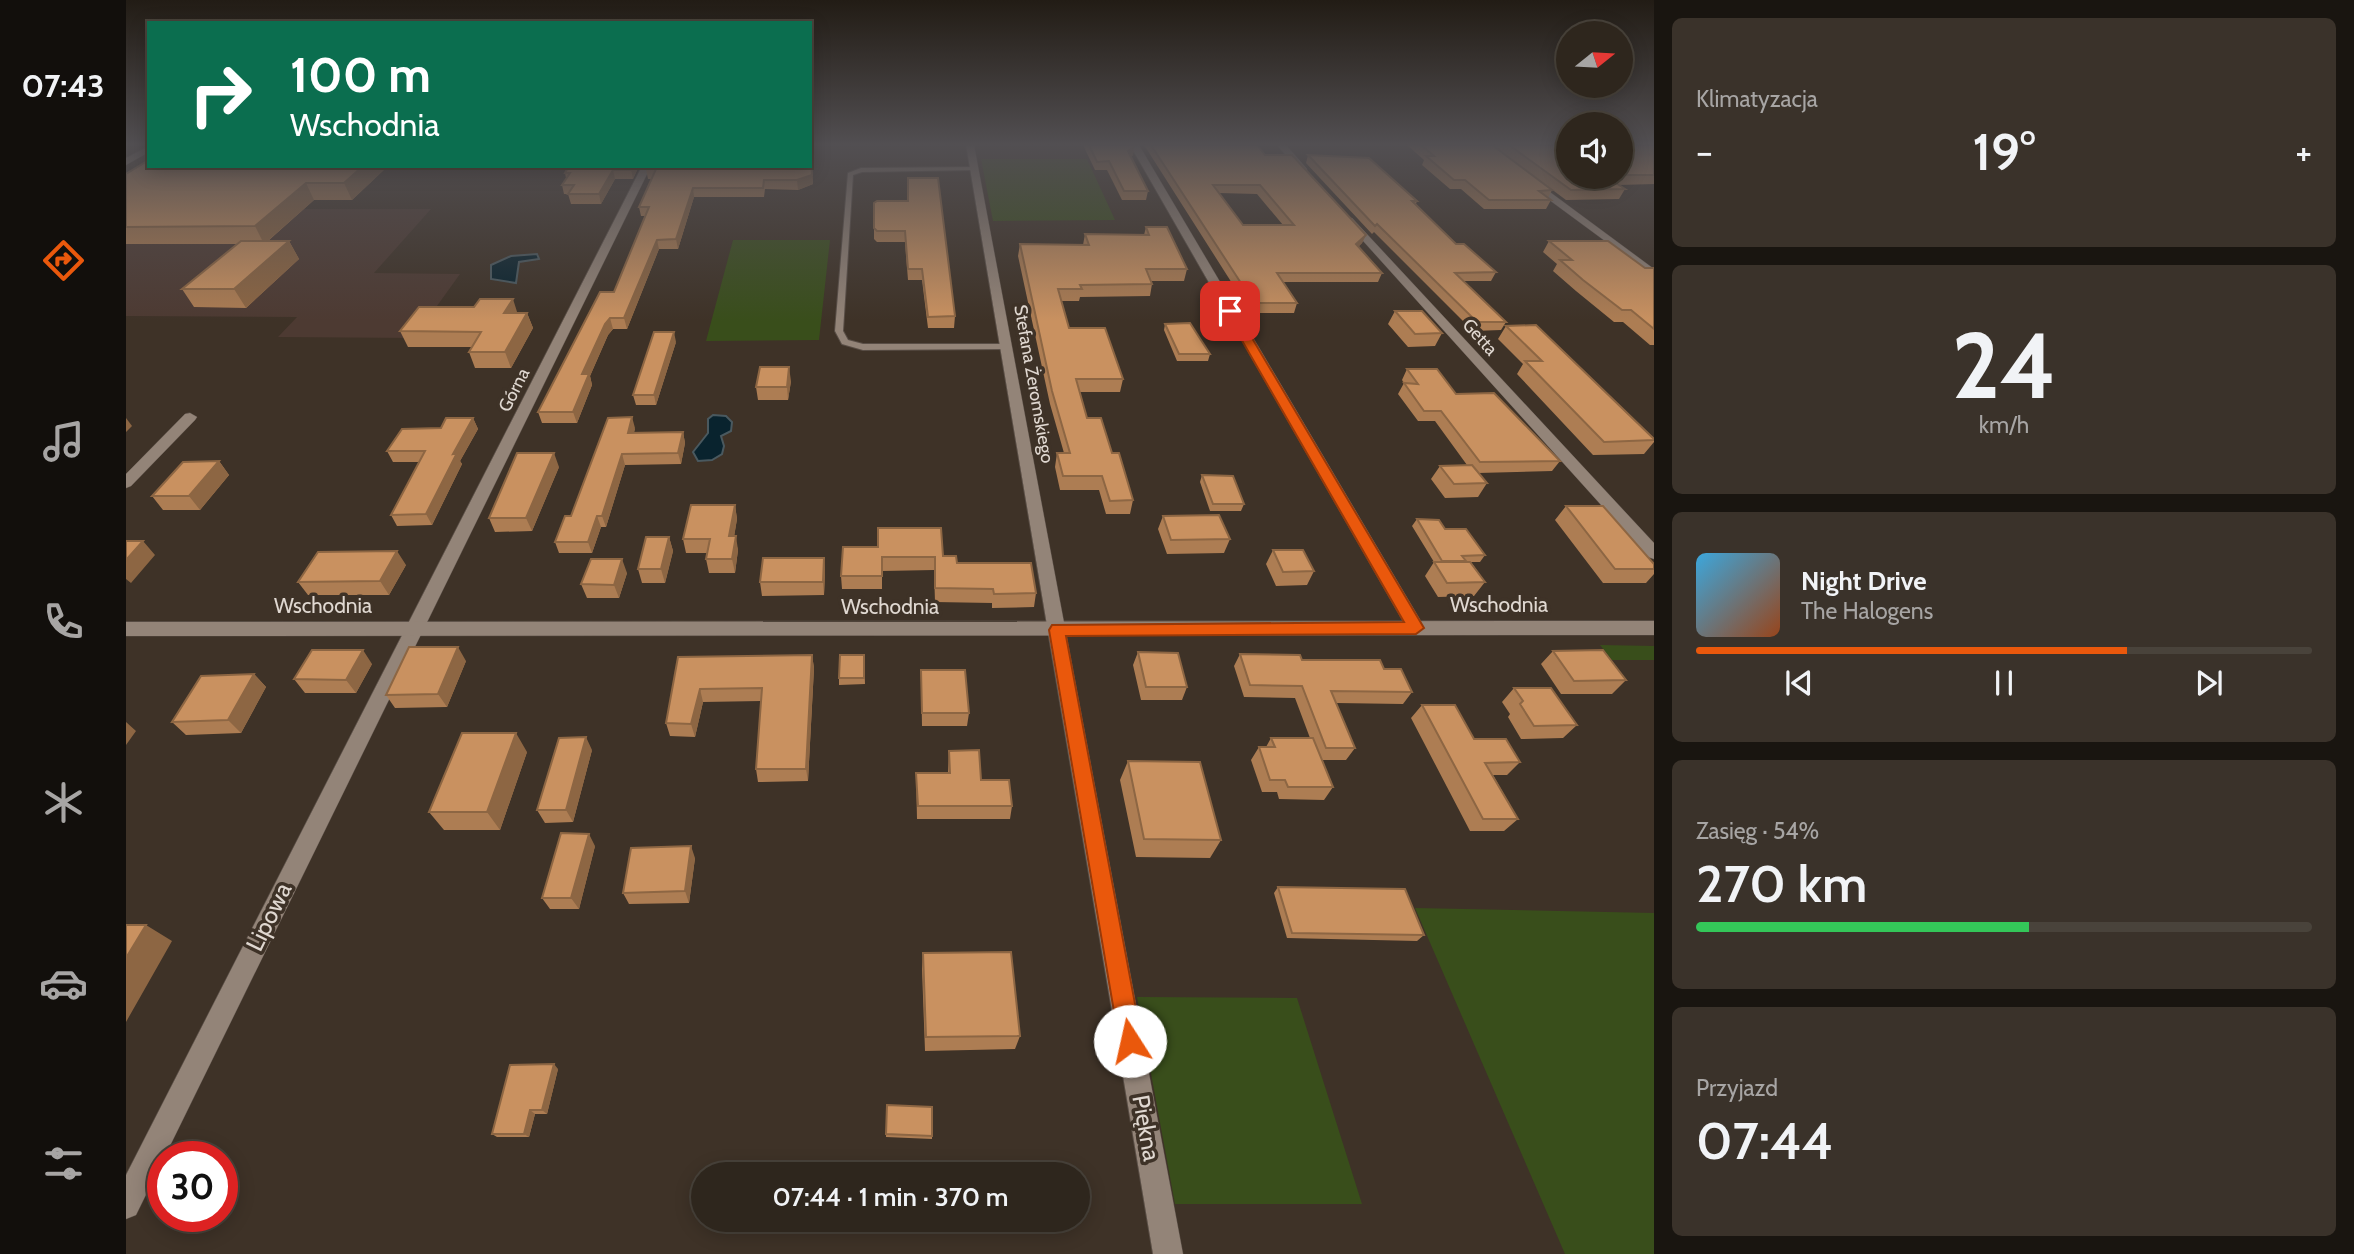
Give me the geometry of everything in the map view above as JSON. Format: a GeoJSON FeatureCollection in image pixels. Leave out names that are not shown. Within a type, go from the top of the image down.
{"type":"FeatureCollection","features":[{"type":"Feature","properties":{"kind":"street","name":"Górna"},"geometry":{"type":"LineString","coordinates":[[413,629],[628,204]]}},
{"type":"Feature","properties":{"kind":"street","name":"Stefana Żeromskiego"},"geometry":{"type":"LineString","coordinates":[[980,204],[1057,630]]}},
{"type":"Feature","properties":{"kind":"street"},"geometry":{"type":"LineString","coordinates":[[1168,204],[1416,628]]}},
{"type":"Feature","properties":{"kind":"street"},"geometry":{"type":"LineString","coordinates":[[1559,204],[1654,274]]}},
{"type":"Feature","properties":{"kind":"street","name":"Getta"},"geometry":{"type":"LineString","coordinates":[[1343,214],[1654,553]]}},
{"type":"Feature","properties":{"kind":"street"},"geometry":{"type":"LineString","coordinates":[[126,483],[190,417]]}},
{"type":"Feature","properties":{"kind":"street","name":"Wschodnia"},"geometry":{"type":"LineString","coordinates":[[126,629],[1654,628]]}},
{"type":"Feature","properties":{"kind":"street","name":"Lipowa"},"geometry":{"type":"LineString","coordinates":[[126,1205],[413,629]]}},
{"type":"Feature","properties":{"kind":"street","name":"Piękna"},"geometry":{"type":"LineString","coordinates":[[1057,630],[1168,1254]]}},
{"type":"Feature","properties":{"kind":"lane"},"geometry":{"type":"LineString","coordinates":[[848,204],[839,331],[845,342],[863,347],[1006,347]]}},
{"type":"Feature","properties":{"kind":"shaded area"},"geometry":{"type":"Polygon","coordinates":[[[126,209],[431,209],[374,273],[460,274],[414,338],[278,337],[297,317],[126,316],[126,209]]]}},
{"type":"Feature","properties":{"kind":"green space"},"geometry":{"type":"Polygon","coordinates":[[[990,204],[1107,204],[1115,220],[993,221],[990,204]]]}},
{"type":"Feature","properties":{"kind":"green space"},"geometry":{"type":"Polygon","coordinates":[[[733,240],[830,240],[819,340],[706,341],[733,240]]]}},
{"type":"Feature","properties":{"kind":"green space"},"geometry":{"type":"Polygon","coordinates":[[[1600,645],[1654,646],[1654,660],[1612,660],[1600,645]]]}},
{"type":"Feature","properties":{"kind":"green space"},"geometry":{"type":"Polygon","coordinates":[[[1415,908],[1654,913],[1654,1254],[1565,1254],[1415,908]]]}},
{"type":"Feature","properties":{"kind":"green space"},"geometry":{"type":"Polygon","coordinates":[[[1137,997],[1297,998],[1362,1204],[1175,1204],[1137,997]]]}},
{"type":"Feature","properties":{"kind":"water"},"geometry":{"type":"Polygon","coordinates":[[[537,254],[539,259],[519,262],[516,283],[491,279],[491,265],[511,256],[537,254]]]}},
{"type":"Feature","properties":{"kind":"water"},"geometry":{"type":"Polygon","coordinates":[[[713,415],[726,416],[732,422],[731,431],[721,436],[724,446],[722,454],[712,460],[698,461],[693,452],[708,433],[708,419],[713,415]]]}},
{"type":"Feature","properties":{"kind":"building"},"geometry":{"type":"Polygon","coordinates":[[[126,204],[282,204],[255,226],[126,227],[126,204]]]}},
{"type":"Feature","properties":{"kind":"building"},"geometry":{"type":"Polygon","coordinates":[[[641,204],[688,204],[676,239],[657,240],[624,318],[610,318],[605,324],[582,374],[589,374],[573,412],[538,412],[600,292],[614,292],[649,207],[639,207],[641,204]]]}},
{"type":"Feature","properties":{"kind":"building"},"geometry":{"type":"Polygon","coordinates":[[[874,204],[941,204],[955,316],[928,317],[922,269],[908,269],[905,231],[877,231],[874,228],[874,204]]]}},
{"type":"Feature","properties":{"kind":"building"},"geometry":{"type":"Polygon","coordinates":[[[1189,204],[1227,204],[1243,225],[1294,225],[1276,204],[1337,204],[1366,235],[1356,244],[1382,273],[1277,273],[1297,303],[1254,303],[1189,204]]]}},
{"type":"Feature","properties":{"kind":"building"},"geometry":{"type":"Polygon","coordinates":[[[1354,204],[1415,204],[1456,244],[1464,244],[1496,272],[1455,273],[1506,322],[1477,322],[1377,224],[1375,226],[1354,204]]]}},
{"type":"Feature","properties":{"kind":"building"},"geometry":{"type":"Polygon","coordinates":[[[1146,227],[1167,227],[1187,269],[1146,269],[1152,284],[1080,285],[1082,289],[1058,289],[1069,328],[1105,328],[1123,379],[1076,379],[1087,418],[1101,418],[1112,453],[1119,453],[1133,500],[1110,501],[1102,476],[1063,476],[1057,453],[1070,453],[1052,391],[1020,244],[1089,245],[1085,234],[1149,235],[1146,227]]]}},
{"type":"Feature","properties":{"kind":"building"},"geometry":{"type":"Polygon","coordinates":[[[241,241],[289,241],[234,289],[182,289],[241,241]]]}},
{"type":"Feature","properties":{"kind":"building"},"geometry":{"type":"Polygon","coordinates":[[[1549,241],[1608,241],[1645,268],[1654,268],[1654,329],[1631,310],[1622,310],[1583,280],[1560,260],[1572,260],[1549,241]]]}},
{"type":"Feature","properties":{"kind":"building"},"geometry":{"type":"Polygon","coordinates":[[[480,299],[513,299],[504,313],[527,313],[505,352],[469,352],[481,332],[400,331],[419,307],[474,307],[480,299]]]}},
{"type":"Feature","properties":{"kind":"building"},"geometry":{"type":"Polygon","coordinates":[[[1395,311],[1422,311],[1442,333],[1415,334],[1395,311]]]}},
{"type":"Feature","properties":{"kind":"building"},"geometry":{"type":"Polygon","coordinates":[[[1190,323],[1210,354],[1179,354],[1165,324],[1190,323]]]}},
{"type":"Feature","properties":{"kind":"building"},"geometry":{"type":"Polygon","coordinates":[[[1536,325],[1654,440],[1604,442],[1525,361],[1542,361],[1506,326],[1536,325]]]}},
{"type":"Feature","properties":{"kind":"building"},"geometry":{"type":"Polygon","coordinates":[[[654,332],[674,332],[654,395],[633,395],[654,332]]]}},
{"type":"Feature","properties":{"kind":"building"},"geometry":{"type":"Polygon","coordinates":[[[760,367],[789,367],[787,387],[756,387],[760,367]]]}},
{"type":"Feature","properties":{"kind":"building"},"geometry":{"type":"Polygon","coordinates":[[[1407,369],[1437,369],[1456,394],[1494,393],[1560,461],[1480,462],[1441,411],[1424,411],[1404,383],[1418,384],[1407,369]]]}},
{"type":"Feature","properties":{"kind":"building"},"geometry":{"type":"Polygon","coordinates":[[[632,417],[628,433],[683,432],[678,453],[622,454],[602,516],[597,516],[588,542],[555,542],[565,516],[571,516],[608,418],[632,417]]]}},
{"type":"Feature","properties":{"kind":"building"},"geometry":{"type":"Polygon","coordinates":[[[446,418],[473,418],[453,454],[457,453],[426,514],[391,515],[425,451],[387,451],[402,429],[441,428],[446,418]]]}},
{"type":"Feature","properties":{"kind":"building"},"geometry":{"type":"Polygon","coordinates":[[[517,453],[554,453],[526,518],[489,518],[517,453]]]}},
{"type":"Feature","properties":{"kind":"building"},"geometry":{"type":"Polygon","coordinates":[[[219,461],[189,496],[152,496],[183,462],[219,461]]]}},
{"type":"Feature","properties":{"kind":"building"},"geometry":{"type":"Polygon","coordinates":[[[1472,465],[1487,483],[1454,484],[1440,466],[1472,465]]]}},
{"type":"Feature","properties":{"kind":"building"},"geometry":{"type":"Polygon","coordinates":[[[1202,475],[1233,476],[1244,504],[1213,504],[1202,475]]]}},
{"type":"Feature","properties":{"kind":"building"},"geometry":{"type":"Polygon","coordinates":[[[691,505],[735,505],[729,536],[736,536],[732,559],[706,559],[710,539],[683,539],[691,505]]]}},
{"type":"Feature","properties":{"kind":"building"},"geometry":{"type":"Polygon","coordinates":[[[1566,506],[1603,506],[1654,564],[1654,569],[1615,569],[1566,506]]]}},
{"type":"Feature","properties":{"kind":"building"},"geometry":{"type":"Polygon","coordinates":[[[1219,515],[1230,539],[1171,540],[1163,516],[1219,515]]]}},
{"type":"Feature","properties":{"kind":"building"},"geometry":{"type":"Polygon","coordinates":[[[1417,519],[1439,520],[1445,529],[1466,529],[1485,555],[1462,556],[1466,561],[1442,561],[1417,519]]]}},
{"type":"Feature","properties":{"kind":"building"},"geometry":{"type":"Polygon","coordinates":[[[878,528],[941,528],[943,556],[956,556],[957,563],[1031,563],[1036,593],[994,594],[993,589],[935,588],[935,557],[882,557],[882,576],[841,576],[843,547],[878,547],[878,528]]]}},
{"type":"Feature","properties":{"kind":"building"},"geometry":{"type":"Polygon","coordinates":[[[646,537],[669,537],[661,569],[638,569],[646,537]]]}},
{"type":"Feature","properties":{"kind":"building"},"geometry":{"type":"Polygon","coordinates":[[[126,541],[143,541],[126,560],[126,541]]]}},
{"type":"Feature","properties":{"kind":"building"},"geometry":{"type":"Polygon","coordinates":[[[1273,550],[1303,550],[1314,571],[1283,572],[1273,550]]]}},
{"type":"Feature","properties":{"kind":"building"},"geometry":{"type":"Polygon","coordinates":[[[397,551],[380,581],[298,582],[318,552],[397,551]]]}},
{"type":"Feature","properties":{"kind":"building"},"geometry":{"type":"Polygon","coordinates":[[[763,558],[824,558],[823,582],[760,582],[763,558]]]}},
{"type":"Feature","properties":{"kind":"building"},"geometry":{"type":"Polygon","coordinates":[[[591,559],[622,559],[614,585],[581,584],[591,559]]]}},
{"type":"Feature","properties":{"kind":"building"},"geometry":{"type":"Polygon","coordinates":[[[1434,562],[1470,562],[1485,582],[1447,583],[1434,562]]]}},
{"type":"Feature","properties":{"kind":"building"},"geometry":{"type":"Polygon","coordinates":[[[409,647],[458,647],[438,694],[386,695],[409,647]]]}},
{"type":"Feature","properties":{"kind":"building"},"geometry":{"type":"Polygon","coordinates":[[[312,650],[363,650],[346,680],[294,679],[312,650]]]}},
{"type":"Feature","properties":{"kind":"building"},"geometry":{"type":"Polygon","coordinates":[[[1603,650],[1626,680],[1574,681],[1553,651],[1603,650]]]}},
{"type":"Feature","properties":{"kind":"building"},"geometry":{"type":"Polygon","coordinates":[[[1138,652],[1178,653],[1187,687],[1146,687],[1138,652]]]}},
{"type":"Feature","properties":{"kind":"building"},"geometry":{"type":"Polygon","coordinates":[[[1240,654],[1300,655],[1302,660],[1380,660],[1384,669],[1401,669],[1412,692],[1331,691],[1355,748],[1326,748],[1302,686],[1250,685],[1240,654]]]}},
{"type":"Feature","properties":{"kind":"building"},"geometry":{"type":"Polygon","coordinates":[[[812,655],[806,769],[756,769],[762,688],[700,689],[691,724],[666,723],[678,657],[812,655]]]}},
{"type":"Feature","properties":{"kind":"building"},"geometry":{"type":"Polygon","coordinates":[[[840,655],[864,655],[864,678],[839,678],[840,655]]]}},
{"type":"Feature","properties":{"kind":"building"},"geometry":{"type":"Polygon","coordinates":[[[921,670],[965,670],[969,713],[922,713],[921,670]]]}},
{"type":"Feature","properties":{"kind":"building"},"geometry":{"type":"Polygon","coordinates":[[[254,674],[228,720],[172,722],[201,676],[254,674]]]}},
{"type":"Feature","properties":{"kind":"building"},"geometry":{"type":"Polygon","coordinates":[[[1514,688],[1551,688],[1577,725],[1534,726],[1520,704],[1523,701],[1514,688]]]}},
{"type":"Feature","properties":{"kind":"building"},"geometry":{"type":"Polygon","coordinates":[[[1422,705],[1455,705],[1474,739],[1506,739],[1520,762],[1485,763],[1518,819],[1483,819],[1422,705]]]}},
{"type":"Feature","properties":{"kind":"building"},"geometry":{"type":"Polygon","coordinates":[[[462,733],[516,733],[487,812],[429,812],[462,733]]]}},
{"type":"Feature","properties":{"kind":"building"},"geometry":{"type":"Polygon","coordinates":[[[586,737],[566,810],[537,810],[559,738],[586,737]]]}},
{"type":"Feature","properties":{"kind":"building"},"geometry":{"type":"Polygon","coordinates":[[[1271,738],[1313,738],[1333,787],[1288,787],[1285,780],[1270,780],[1259,747],[1275,747],[1271,738]]]}},
{"type":"Feature","properties":{"kind":"building"},"geometry":{"type":"Polygon","coordinates":[[[979,750],[981,780],[1009,780],[1012,806],[918,806],[916,773],[950,773],[949,751],[979,750]]]}},
{"type":"Feature","properties":{"kind":"building"},"geometry":{"type":"Polygon","coordinates":[[[1128,761],[1200,762],[1221,840],[1144,839],[1128,761]]]}},
{"type":"Feature","properties":{"kind":"building"},"geometry":{"type":"Polygon","coordinates":[[[561,833],[589,834],[571,898],[542,898],[561,833]]]}},
{"type":"Feature","properties":{"kind":"building"},"geometry":{"type":"Polygon","coordinates":[[[691,846],[685,891],[623,893],[631,848],[691,846]]]}},
{"type":"Feature","properties":{"kind":"building"},"geometry":{"type":"Polygon","coordinates":[[[1278,887],[1405,889],[1424,935],[1292,933],[1278,887]]]}},
{"type":"Feature","properties":{"kind":"building"},"geometry":{"type":"Polygon","coordinates":[[[126,925],[146,925],[126,958],[126,925]]]}},
{"type":"Feature","properties":{"kind":"building"},"geometry":{"type":"Polygon","coordinates":[[[1011,952],[1020,1036],[926,1037],[923,953],[1011,952]]]}},
{"type":"Feature","properties":{"kind":"building"},"geometry":{"type":"Polygon","coordinates":[[[554,1064],[542,1110],[530,1110],[524,1134],[492,1134],[510,1065],[554,1064]]]}},
{"type":"Feature","properties":{"kind":"building"},"geometry":{"type":"Polygon","coordinates":[[[887,1105],[932,1107],[932,1136],[886,1134],[887,1105]]]}},
{"type":"Feature","properties":{"kind":"route"},"geometry":{"type":"LineString","coordinates":[[1130,1041],[1057,630],[1416,628],[1230,311]]}}]}
